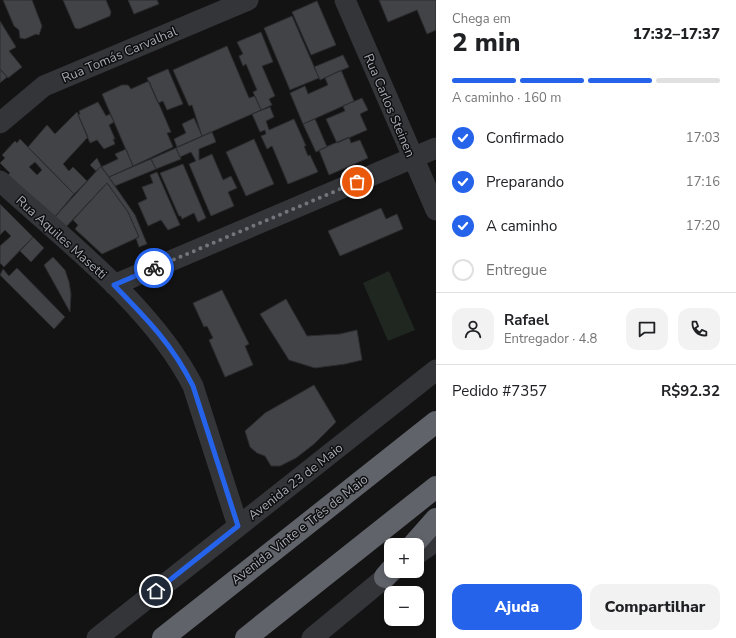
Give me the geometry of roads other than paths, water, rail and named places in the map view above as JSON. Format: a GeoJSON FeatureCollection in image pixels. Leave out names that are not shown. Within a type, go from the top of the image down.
{"type":"FeatureCollection","features":[{"type":"Feature","properties":{"kind":"highway","name":"Avenida Vinte e Três de Maio"},"geometry":{"type":"LineString","coordinates":[[163,638],[436,422]]}},
{"type":"Feature","properties":{"kind":"highway"},"geometry":{"type":"LineString","coordinates":[[246,638],[436,487]]}},
{"type":"Feature","properties":{"kind":"highway"},"geometry":{"type":"LineString","coordinates":[[419,538],[436,519]]}},
{"type":"Feature","properties":{"kind":"street","name":"Rua Tomás Carvalhal"},"geometry":{"type":"LineString","coordinates":[[0,124],[44,86],[248,0]]}},
{"type":"Feature","properties":{"kind":"street","name":"Rua Carlos Steinen"},"geometry":{"type":"LineString","coordinates":[[345,0],[436,210]]}},
{"type":"Feature","properties":{"kind":"street"},"geometry":{"type":"LineString","coordinates":[[114,285],[436,148]]}},
{"type":"Feature","properties":{"kind":"street","name":"Rua Aquiles Masetti"},"geometry":{"type":"LineString","coordinates":[[0,181],[114,285],[166,340],[183,366],[193,386],[238,526]]}},
{"type":"Feature","properties":{"kind":"street","name":"Avenida 23 de Maio"},"geometry":{"type":"LineString","coordinates":[[97,638],[436,370]]}},
{"type":"Feature","properties":{"kind":"street"},"geometry":{"type":"LineString","coordinates":[[424,549],[436,541]]}},
{"type":"Feature","properties":{"kind":"street"},"geometry":{"type":"LineString","coordinates":[[312,638],[384,578]]}}]}
